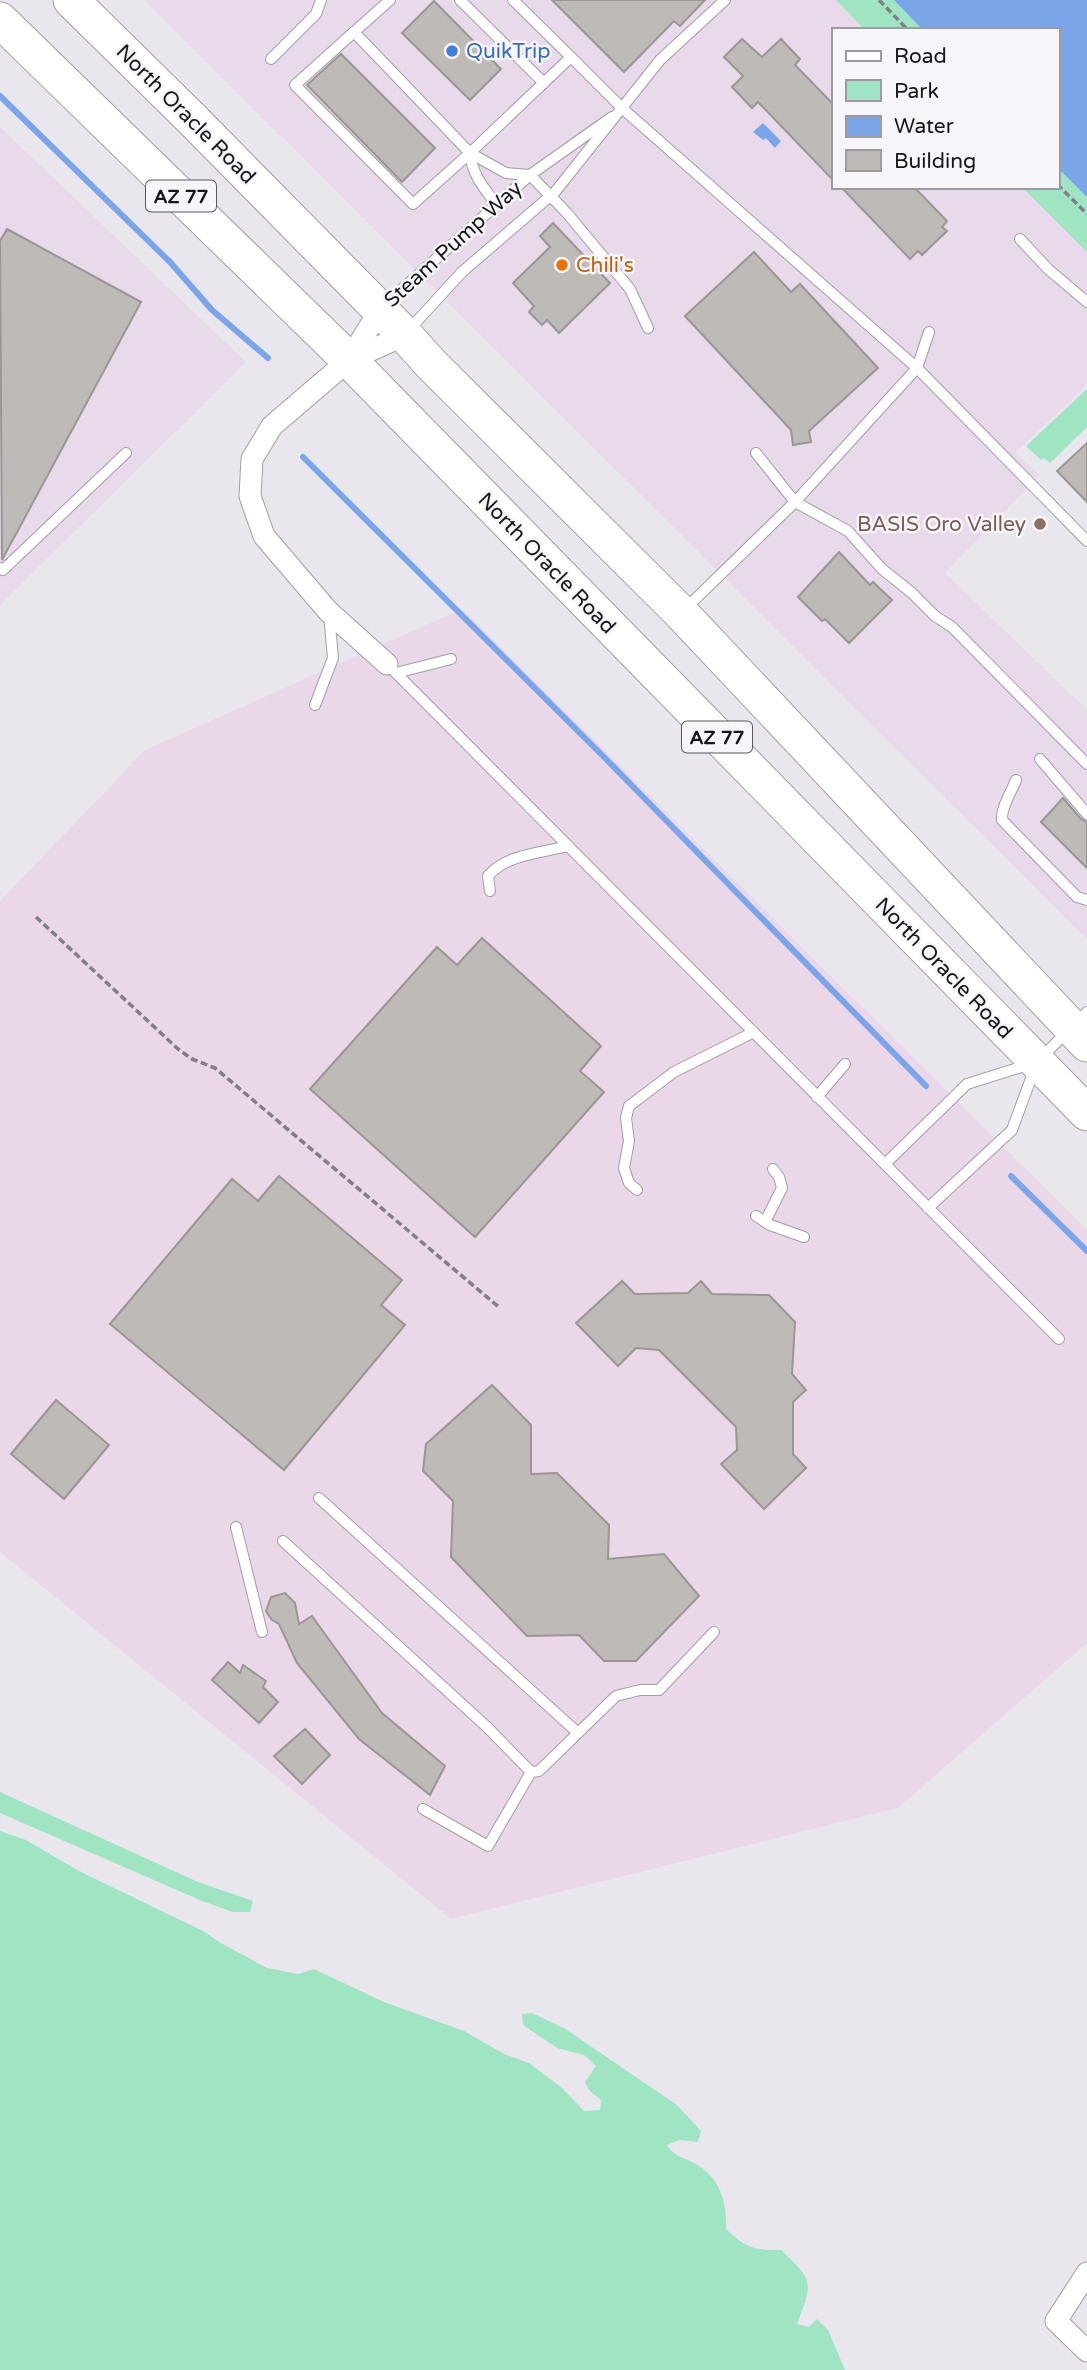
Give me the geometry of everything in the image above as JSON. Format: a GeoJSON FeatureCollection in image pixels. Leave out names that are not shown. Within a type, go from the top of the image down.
{"type":"FeatureCollection","features":[{"type":"Feature","properties":{"kind":"highway","name":"North Oracle Road"},"geometry":{"type":"LineString","coordinates":[[83,7],[405,335],[431,365],[681,613],[1082,1028]]}},
{"type":"Feature","properties":{"kind":"highway","name":"North Oracle Road"},"geometry":{"type":"LineString","coordinates":[[0,20],[349,360],[1087,1113]]}},
{"type":"Feature","properties":{"kind":"street","name":"Steam Pump Way"},"geometry":{"type":"LineString","coordinates":[[380,310],[349,360],[272,426],[252,459],[250,496],[264,536],[328,611],[391,668]]}},
{"type":"Feature","properties":{"kind":"street"},"geometry":{"type":"LineString","coordinates":[[349,360],[405,335]]}},
{"type":"Feature","properties":{"kind":"street"},"geometry":{"type":"LineString","coordinates":[[1087,2273],[1056,2321],[1087,2351]]}},
{"type":"Feature","properties":{"kind":"lane"},"geometry":{"type":"LineString","coordinates":[[271,59],[316,14],[321,0]]}},
{"type":"Feature","properties":{"kind":"lane"},"geometry":{"type":"LineString","coordinates":[[390,0],[295,85],[413,204],[471,153],[571,57]]}},
{"type":"Feature","properties":{"kind":"lane"},"geometry":{"type":"LineString","coordinates":[[460,0],[544,83]]}},
{"type":"Feature","properties":{"kind":"lane"},"geometry":{"type":"LineString","coordinates":[[513,0],[623,109],[917,368],[1087,541]]}},
{"type":"Feature","properties":{"kind":"lane","name":"Steam Pump Way"},"geometry":{"type":"LineString","coordinates":[[405,335],[462,272],[551,196],[660,60],[725,0]]}},
{"type":"Feature","properties":{"kind":"lane"},"geometry":{"type":"LineString","coordinates":[[354,32],[471,153],[506,173],[530,175],[551,196],[630,289],[648,328]]}},
{"type":"Feature","properties":{"kind":"lane","name":"Steam Pump Way"},"geometry":{"type":"LineString","coordinates":[[380,310],[530,175],[623,109]]}},
{"type":"Feature","properties":{"kind":"lane"},"geometry":{"type":"LineString","coordinates":[[471,153],[476,177],[496,204]]}},
{"type":"Feature","properties":{"kind":"lane"},"geometry":{"type":"LineString","coordinates":[[1020,239],[1048,270],[1087,302]]}},
{"type":"Feature","properties":{"kind":"lane"},"geometry":{"type":"LineString","coordinates":[[681,613],[795,502],[917,368],[929,332]]}},
{"type":"Feature","properties":{"kind":"lane"},"geometry":{"type":"LineString","coordinates":[[0,568],[4,569],[125,453]]}},
{"type":"Feature","properties":{"kind":"lane"},"geometry":{"type":"LineString","coordinates":[[756,453],[795,502],[848,531],[882,569],[951,627],[1087,764]]}},
{"type":"Feature","properties":{"kind":"lane"},"geometry":{"type":"LineString","coordinates":[[315,705],[333,658],[328,611]]}},
{"type":"Feature","properties":{"kind":"lane"},"geometry":{"type":"LineString","coordinates":[[391,668],[451,659]]}},
{"type":"Feature","properties":{"kind":"lane"},"geometry":{"type":"LineString","coordinates":[[391,668],[1059,1339]]}},
{"type":"Feature","properties":{"kind":"lane"},"geometry":{"type":"LineString","coordinates":[[1040,759],[1087,814]]}},
{"type":"Feature","properties":{"kind":"lane"},"geometry":{"type":"LineString","coordinates":[[1016,780],[1002,811],[1002,820],[1077,897],[1087,900]]}},
{"type":"Feature","properties":{"kind":"lane"},"geometry":{"type":"LineString","coordinates":[[491,891],[488,876],[498,865],[568,846]]}},
{"type":"Feature","properties":{"kind":"lane"},"geometry":{"type":"LineString","coordinates":[[885,1164],[967,1084],[1037,1062],[1082,1028]]}},
{"type":"Feature","properties":{"kind":"lane"},"geometry":{"type":"LineString","coordinates":[[637,1190],[629,1183],[624,1168],[629,1141],[626,1118],[629,1106],[674,1072],[754,1032]]}},
{"type":"Feature","properties":{"kind":"lane"},"geometry":{"type":"LineString","coordinates":[[928,1208],[1012,1130],[1037,1062]]}},
{"type":"Feature","properties":{"kind":"lane"},"geometry":{"type":"LineString","coordinates":[[817,1097],[845,1064]]}},
{"type":"Feature","properties":{"kind":"lane"},"geometry":{"type":"LineString","coordinates":[[773,1169],[782,1188],[761,1219],[787,1233],[804,1237]]}},
{"type":"Feature","properties":{"kind":"lane"},"geometry":{"type":"LineString","coordinates":[[319,1497],[578,1733]]}},
{"type":"Feature","properties":{"kind":"lane"},"geometry":{"type":"LineString","coordinates":[[236,1527],[262,1632]]}},
{"type":"Feature","properties":{"kind":"lane"},"geometry":{"type":"LineString","coordinates":[[284,1541],[487,1727],[531,1772]]}},
{"type":"Feature","properties":{"kind":"lane"},"geometry":{"type":"LineString","coordinates":[[531,1772],[539,1771],[616,1696],[640,1690],[659,1690],[714,1632]]}},
{"type":"Feature","properties":{"kind":"lane"},"geometry":{"type":"LineString","coordinates":[[423,1809],[488,1846],[531,1772]]}},
{"type":"Feature","properties":{"kind":"path"},"geometry":{"type":"LineString","coordinates":[[879,0],[906,28]]}},
{"type":"Feature","properties":{"kind":"path"},"geometry":{"type":"LineString","coordinates":[[1059,186],[1087,214]]}},
{"type":"Feature","properties":{"kind":"path"},"geometry":{"type":"LineString","coordinates":[[36,917],[178,1049],[192,1059],[215,1068],[500,1308]]}},
{"type":"Feature","properties":{"kind":"shaded area"},"geometry":{"type":"Polygon","coordinates":[[[144,0],[836,0],[863,28],[832,28],[832,189],[1024,189],[1087,252],[1087,385],[1015,453],[1040,475],[945,573],[1087,710],[1087,939],[144,0]]]}},
{"type":"Feature","properties":{"kind":"shaded area"},"geometry":{"type":"Polygon","coordinates":[[[0,127],[246,362],[0,605],[0,127]]]}},
{"type":"Feature","properties":{"kind":"shaded area"},"geometry":{"type":"Polygon","coordinates":[[[462,609],[1087,1230],[1087,1643],[898,1808],[451,1919],[0,1552],[0,901],[145,750],[462,609]]]}},
{"type":"Feature","properties":{"kind":"green space"},"geometry":{"type":"Polygon","coordinates":[[[836,0],[1087,0],[1087,252],[1024,189],[1059,189],[1059,28],[863,28],[836,0]]]}},
{"type":"Feature","properties":{"kind":"green space"},"geometry":{"type":"Polygon","coordinates":[[[1087,389],[1087,427],[1050,463],[1044,458],[1041,460],[1026,446],[1087,389]]]}},
{"type":"Feature","properties":{"kind":"green space"},"geometry":{"type":"Polygon","coordinates":[[[0,1792],[198,1882],[253,1901],[250,1912],[233,1912],[202,1901],[0,1813],[0,1792]]]}},
{"type":"Feature","properties":{"kind":"green space"},"geometry":{"type":"Polygon","coordinates":[[[0,1831],[26,1840],[79,1871],[203,1931],[267,1968],[298,1974],[314,1969],[384,2002],[464,2031],[504,2054],[529,2063],[562,2088],[584,2111],[600,2110],[601,2100],[590,2091],[585,2082],[596,2066],[584,2055],[557,2048],[523,2025],[522,2014],[532,2013],[564,2028],[677,2105],[701,2131],[698,2142],[679,2140],[667,2145],[676,2155],[703,2169],[716,2183],[725,2209],[726,2229],[750,2247],[781,2250],[800,2269],[805,2276],[808,2290],[797,2324],[809,2327],[817,2319],[828,2330],[845,2370],[0,2370],[0,1831]]]}},
{"type":"Feature","properties":{"kind":"water"},"geometry":{"type":"Polygon","coordinates":[[[894,0],[1087,0],[1087,197],[1059,169],[1059,28],[921,28],[894,0]]]}},
{"type":"Feature","properties":{"kind":"water"},"geometry":{"type":"Polygon","coordinates":[[[763,123],[781,141],[775,148],[766,138],[763,140],[753,132],[763,123]]]}},
{"type":"Feature","properties":{"kind":"building"},"geometry":{"type":"Polygon","coordinates":[[[552,0],[705,0],[680,26],[674,21],[624,72],[552,0]]]}},
{"type":"Feature","properties":{"kind":"building","name":"QuikTrip"},"geometry":{"type":"Polygon","coordinates":[[[434,1],[501,69],[470,100],[402,33],[434,1]]]}},
{"type":"Feature","properties":{"kind":"building"},"geometry":{"type":"Polygon","coordinates":[[[742,39],[762,57],[781,39],[800,59],[795,65],[832,103],[832,179],[758,102],[752,108],[732,87],[743,76],[724,57],[742,39]]]}},
{"type":"Feature","properties":{"kind":"building"},"geometry":{"type":"Polygon","coordinates":[[[341,54],[435,148],[402,182],[307,85],[341,54]]]}},
{"type":"Feature","properties":{"kind":"building"},"geometry":{"type":"Polygon","coordinates":[[[843,189],[916,189],[947,221],[942,227],[947,231],[922,255],[918,251],[910,259],[843,189]]]}},
{"type":"Feature","properties":{"kind":"building","name":"Chili's"},"geometry":{"type":"Polygon","coordinates":[[[553,223],[610,283],[559,333],[547,320],[542,325],[529,312],[534,306],[513,283],[550,247],[540,236],[553,223]]]}},
{"type":"Feature","properties":{"kind":"building"},"geometry":{"type":"Polygon","coordinates":[[[7,229],[141,302],[2,560],[0,241],[7,229]]]}},
{"type":"Feature","properties":{"kind":"building"},"geometry":{"type":"Polygon","coordinates":[[[754,252],[791,292],[800,284],[878,368],[809,431],[811,442],[793,445],[791,430],[685,316],[754,252]]]}},
{"type":"Feature","properties":{"kind":"building","name":"BASIS Oro Valley"},"geometry":{"type":"Polygon","coordinates":[[[1087,443],[1087,502],[1057,471],[1087,443]]]}},
{"type":"Feature","properties":{"kind":"building"},"geometry":{"type":"Polygon","coordinates":[[[839,552],[870,585],[873,582],[892,600],[849,643],[798,597],[839,552]]]}},
{"type":"Feature","properties":{"kind":"building"},"geometry":{"type":"Polygon","coordinates":[[[1063,798],[1081,819],[1087,822],[1087,868],[1041,822],[1063,798]]]}},
{"type":"Feature","properties":{"kind":"building"},"geometry":{"type":"Polygon","coordinates":[[[482,938],[601,1046],[580,1071],[604,1092],[475,1237],[310,1089],[437,947],[457,965],[482,938]]]}},
{"type":"Feature","properties":{"kind":"building"},"geometry":{"type":"Polygon","coordinates":[[[279,1176],[402,1280],[381,1305],[405,1325],[284,1470],[110,1324],[232,1179],[258,1201],[279,1176]]]}},
{"type":"Feature","properties":{"kind":"building"},"geometry":{"type":"Polygon","coordinates":[[[622,1281],[635,1294],[688,1293],[701,1281],[712,1294],[769,1295],[795,1322],[792,1374],[806,1390],[793,1402],[793,1454],[806,1468],[764,1509],[721,1464],[737,1450],[736,1427],[659,1350],[636,1348],[618,1366],[576,1323],[622,1281]]]}},
{"type":"Feature","properties":{"kind":"building"},"geometry":{"type":"Polygon","coordinates":[[[492,1385],[531,1425],[531,1474],[557,1473],[609,1525],[608,1559],[664,1554],[699,1596],[636,1661],[604,1661],[579,1635],[527,1636],[451,1557],[453,1501],[423,1471],[426,1444],[492,1385]]]}},
{"type":"Feature","properties":{"kind":"building"},"geometry":{"type":"Polygon","coordinates":[[[56,1400],[109,1445],[64,1499],[11,1454],[56,1400]]]}},
{"type":"Feature","properties":{"kind":"building"},"geometry":{"type":"Polygon","coordinates":[[[285,1593],[295,1603],[299,1624],[312,1616],[382,1713],[445,1766],[430,1795],[359,1739],[297,1663],[279,1624],[272,1620],[266,1611],[271,1597],[285,1593]]]}},
{"type":"Feature","properties":{"kind":"building"},"geometry":{"type":"Polygon","coordinates":[[[228,1662],[240,1673],[243,1665],[266,1681],[263,1687],[278,1702],[259,1723],[212,1680],[228,1662]]]}},
{"type":"Feature","properties":{"kind":"building"},"geometry":{"type":"Polygon","coordinates":[[[305,1729],[330,1755],[302,1784],[274,1756],[305,1729]]]}},
{"type":"Feature","properties":{"kind":"waterway"},"geometry":{"type":"LineString","coordinates":[[0,96],[170,262],[212,310],[268,358]]}},
{"type":"Feature","properties":{"kind":"waterway"},"geometry":{"type":"LineString","coordinates":[[303,457],[606,759],[926,1086]]}},
{"type":"Feature","properties":{"kind":"waterway"},"geometry":{"type":"LineString","coordinates":[[1011,1176],[1087,1251]]}},
{"type":"Feature","properties":{"kind":"place","name":"QuikTrip"},"geometry":{"type":"Point","coordinates":[452,51]}},
{"type":"Feature","properties":{"kind":"place","name":"Chili's"},"geometry":{"type":"Point","coordinates":[562,265]}},
{"type":"Feature","properties":{"kind":"place","name":"BASIS Oro Valley"},"geometry":{"type":"Point","coordinates":[1040,524]}}]}
